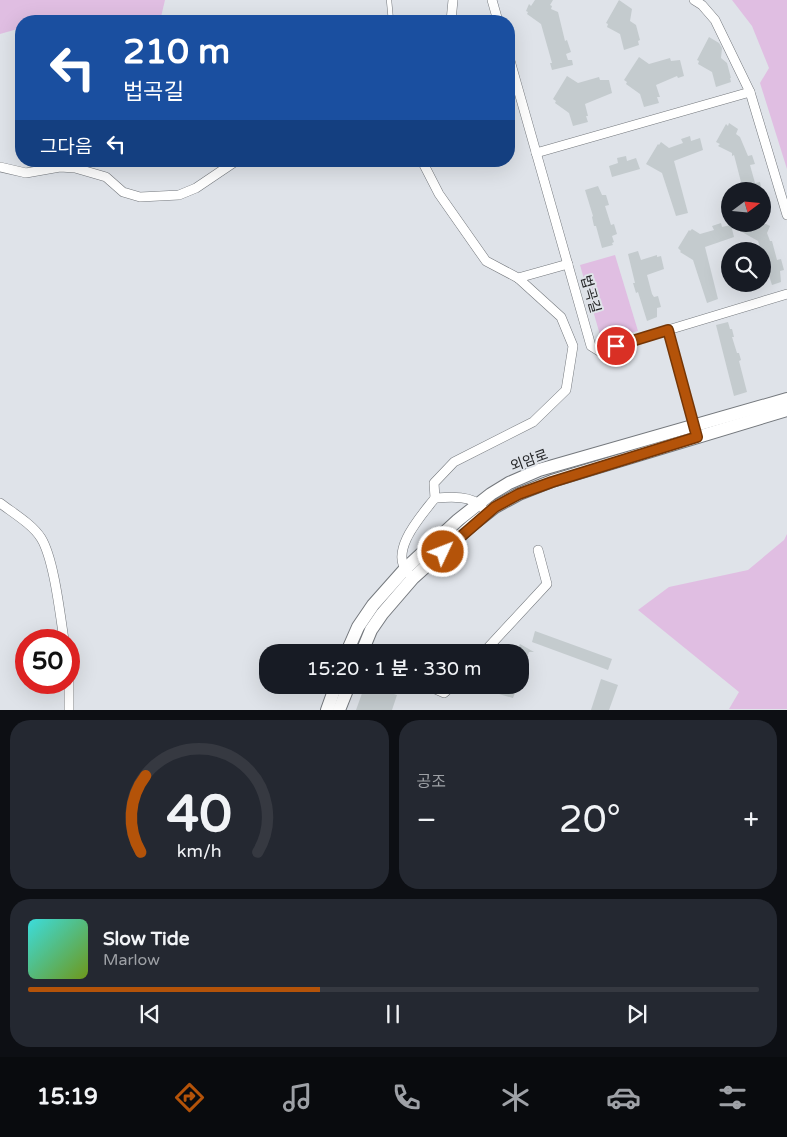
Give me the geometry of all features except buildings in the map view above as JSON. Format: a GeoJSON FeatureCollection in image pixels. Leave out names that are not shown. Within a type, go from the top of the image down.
{"type":"FeatureCollection","features":[{"type":"Feature","properties":{"kind":"main road","name":"외암로"},"geometry":{"type":"LineString","coordinates":[[351,644],[358,627],[373,605],[483,508],[787,399]]}},
{"type":"Feature","properties":{"kind":"main road","name":"외암로"},"geometry":{"type":"LineString","coordinates":[[696,432],[787,410]]}},
{"type":"Feature","properties":{"kind":"main road","name":"외암로"},"geometry":{"type":"LineString","coordinates":[[365,644],[371,630],[409,574]]}},
{"type":"Feature","properties":{"kind":"main road"},"geometry":{"type":"LineString","coordinates":[[327,710],[333,694]]}},
{"type":"Feature","properties":{"kind":"main road"},"geometry":{"type":"LineString","coordinates":[[339,710],[345,694]]}},
{"type":"Feature","properties":{"kind":"street"},"geometry":{"type":"LineString","coordinates":[[452,15],[453,0]]}},
{"type":"Feature","properties":{"kind":"street"},"geometry":{"type":"LineString","coordinates":[[492,0],[496,15]]}},
{"type":"Feature","properties":{"kind":"street"},"geometry":{"type":"LineString","coordinates":[[694,0],[702,5],[715,20],[750,92],[787,215]]}},
{"type":"Feature","properties":{"kind":"street"},"geometry":{"type":"LineString","coordinates":[[515,78],[568,264]]}},
{"type":"Feature","properties":{"kind":"street"},"geometry":{"type":"LineString","coordinates":[[536,153],[750,92]]}},
{"type":"Feature","properties":{"kind":"street"},"geometry":{"type":"LineString","coordinates":[[0,167],[26,173],[60,167],[76,168],[106,177],[123,192],[140,197],[179,195],[196,188],[227,167]]}},
{"type":"Feature","properties":{"kind":"street"},"geometry":{"type":"LineString","coordinates":[[409,574],[401,555],[413,525],[435,498],[434,483],[454,462],[533,422],[566,390],[573,346],[561,317],[518,278],[486,261],[439,194],[425,167]]}},
{"type":"Feature","properties":{"kind":"street","name":"법곡길"},"geometry":{"type":"LineString","coordinates":[[518,278],[568,264],[592,346],[599,351],[668,330]]}},
{"type":"Feature","properties":{"kind":"street"},"geometry":{"type":"LineString","coordinates":[[696,432],[668,330],[787,294]]}},
{"type":"Feature","properties":{"kind":"street"},"geometry":{"type":"LineString","coordinates":[[435,498],[451,496],[483,508]]}},
{"type":"Feature","properties":{"kind":"street"},"geometry":{"type":"LineString","coordinates":[[0,503],[25,522],[41,538],[47,552],[62,629]]}},
{"type":"Feature","properties":{"kind":"street"},"geometry":{"type":"LineString","coordinates":[[491,644],[546,584],[538,550]]}},
{"type":"Feature","properties":{"kind":"street"},"geometry":{"type":"LineString","coordinates":[[69,694],[69,710]]}},
{"type":"Feature","properties":{"kind":"lane"},"geometry":{"type":"LineString","coordinates":[[389,0],[390,15]]}},
{"type":"Feature","properties":{"kind":"shaded area"},"geometry":{"type":"Polygon","coordinates":[[[0,0],[165,0],[161,15],[15,15],[15,30],[0,34],[0,0]]]}},
{"type":"Feature","properties":{"kind":"shaded area"},"geometry":{"type":"Polygon","coordinates":[[[732,0],[787,0],[787,169],[760,83],[769,68],[752,26],[732,0]]]}},
{"type":"Feature","properties":{"kind":"shaded area"},"geometry":{"type":"Polygon","coordinates":[[[615,255],[638,331],[607,339],[600,335],[580,265],[615,255]]]}},
{"type":"Feature","properties":{"kind":"shaded area"},"geometry":{"type":"Polygon","coordinates":[[[787,534],[787,709],[729,709],[739,692],[638,610],[669,587],[748,570],[784,540],[787,534]]]}},
{"type":"Feature","properties":{"kind":"route"},"geometry":{"type":"LineString","coordinates":[[443,552],[495,507],[519,494],[585,471],[697,437],[668,330],[616,346]]}}]}
